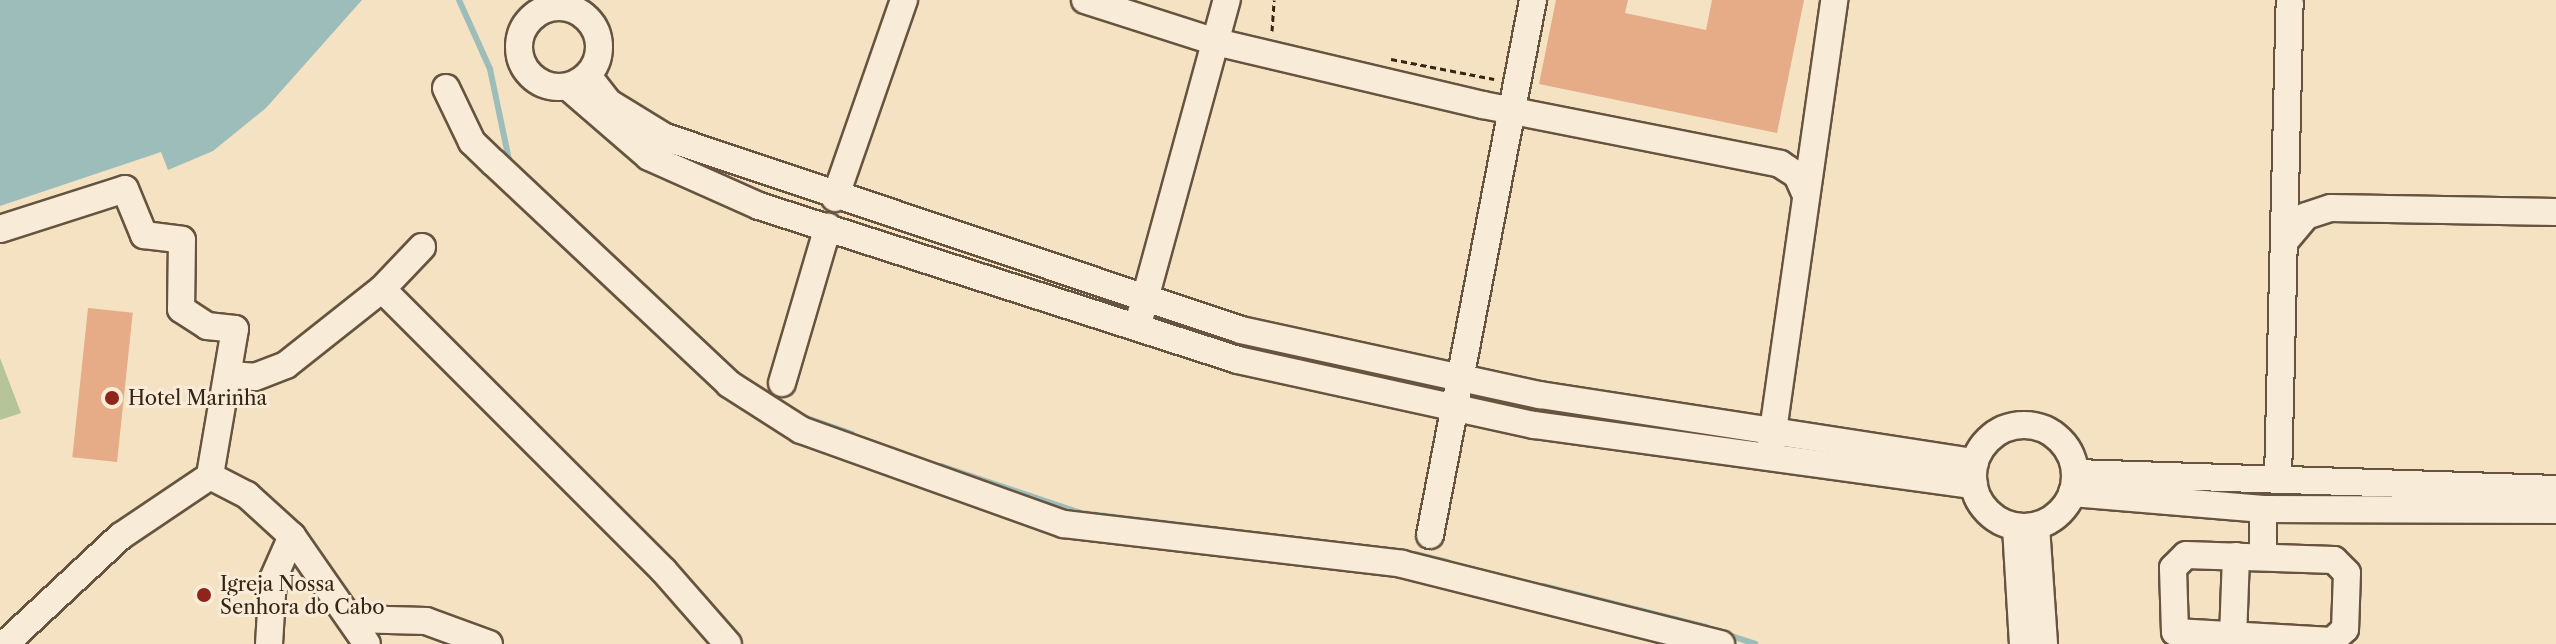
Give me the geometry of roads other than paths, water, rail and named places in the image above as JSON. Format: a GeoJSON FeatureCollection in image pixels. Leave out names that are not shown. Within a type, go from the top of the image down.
{"type":"FeatureCollection","features":[{"type":"Feature","properties":{"kind":"street"},"geometry":{"type":"LineString","coordinates":[[835,198],[904,0]]}},
{"type":"Feature","properties":{"kind":"street"},"geometry":{"type":"LineString","coordinates":[[1085,0],[1216,42],[1514,111],[1780,164],[1797,175],[1806,195]]}},
{"type":"Feature","properties":{"kind":"street"},"geometry":{"type":"LineString","coordinates":[[1136,331],[1227,0]]}},
{"type":"Feature","properties":{"kind":"street"},"geometry":{"type":"LineString","coordinates":[[1430,535],[1533,0]]}},
{"type":"Feature","properties":{"kind":"street"},"geometry":{"type":"LineString","coordinates":[[1769,462],[1834,0]]}},
{"type":"Feature","properties":{"kind":"street"},"geometry":{"type":"LineString","coordinates":[[2278,479],[2290,3]]}},
{"type":"Feature","properties":{"kind":"street"},"geometry":{"type":"LineString","coordinates":[[578,81],[600,47],[591,22],[568,8],[548,5],[523,28],[520,54],[532,77],[578,81],[638,124],[835,198],[1144,303],[1460,378],[1974,473]]}},
{"type":"Feature","properties":{"kind":"street"},"geometry":{"type":"LineString","coordinates":[[578,81],[649,157],[828,227],[1136,331],[1453,408],[1769,462],[1974,473]]}},
{"type":"Feature","properties":{"kind":"street"},"geometry":{"type":"LineString","coordinates":[[446,88],[483,153],[729,384],[801,430],[1064,524],[1402,564],[1721,644]]}},
{"type":"Feature","properties":{"kind":"street"},"geometry":{"type":"LineString","coordinates":[[0,229],[125,189],[144,235],[182,240],[176,292],[181,309],[207,326],[235,329],[210,476],[99,554],[5,644]]}},
{"type":"Feature","properties":{"kind":"street"},"geometry":{"type":"LineString","coordinates":[[2286,240],[2306,216],[2331,208],[2556,212]]}},
{"type":"Feature","properties":{"kind":"street"},"geometry":{"type":"LineString","coordinates":[[782,383],[828,227]]}},
{"type":"Feature","properties":{"kind":"street"},"geometry":{"type":"LineString","coordinates":[[229,375],[255,377],[286,365],[382,289],[422,247]]}},
{"type":"Feature","properties":{"kind":"street"},"geometry":{"type":"LineString","coordinates":[[382,289],[728,644]]}},
{"type":"Feature","properties":{"kind":"street"},"geometry":{"type":"LineString","coordinates":[[2022,425],[2064,444],[2074,483],[2058,515],[2026,526],[1984,508],[1974,473],[1992,436],[2022,425]]}},
{"type":"Feature","properties":{"kind":"street"},"geometry":{"type":"LineString","coordinates":[[210,476],[247,495],[292,536],[367,644]]}},
{"type":"Feature","properties":{"kind":"street"},"geometry":{"type":"LineString","coordinates":[[2074,483],[2278,479],[2556,489]]}},
{"type":"Feature","properties":{"kind":"street"},"geometry":{"type":"LineString","coordinates":[[2074,483],[2263,509],[2556,510]]}},
{"type":"Feature","properties":{"kind":"street"},"geometry":{"type":"LineString","coordinates":[[2263,509],[2263,557]]}},
{"type":"Feature","properties":{"kind":"street"},"geometry":{"type":"LineString","coordinates":[[2023,644],[2026,526]]}},
{"type":"Feature","properties":{"kind":"street"},"geometry":{"type":"LineString","coordinates":[[2026,526],[2044,644]]}},
{"type":"Feature","properties":{"kind":"street"},"geometry":{"type":"LineString","coordinates":[[269,644],[273,579],[292,536]]}},
{"type":"Feature","properties":{"kind":"street"},"geometry":{"type":"LineString","coordinates":[[2186,555],[2263,557],[2343,564],[2345,629],[2332,641],[2233,638],[2175,632],[2173,568],[2186,555]]}},
{"type":"Feature","properties":{"kind":"street"},"geometry":{"type":"LineString","coordinates":[[2233,638],[2236,556]]}},
{"type":"Feature","properties":{"kind":"street"},"geometry":{"type":"LineString","coordinates":[[351,619],[426,621],[489,644]]}},
{"type":"Feature","properties":{"kind":"water"},"geometry":{"type":"Polygon","coordinates":[[[0,0],[362,0],[266,108],[213,151],[168,170],[161,152],[0,206],[0,0]]]}},
{"type":"Feature","properties":{"kind":"waterway"},"geometry":{"type":"LineString","coordinates":[[459,0],[490,69],[509,160]]}},
{"type":"Feature","properties":{"kind":"waterway"},"geometry":{"type":"LineString","coordinates":[[523,173],[669,310]]}},
{"type":"Feature","properties":{"kind":"waterway"},"geometry":{"type":"LineString","coordinates":[[798,415],[852,434]]}},
{"type":"Feature","properties":{"kind":"waterway"},"geometry":{"type":"LineString","coordinates":[[941,466],[1081,513],[1396,551]]}},
{"type":"Feature","properties":{"kind":"waterway"},"geometry":{"type":"LineString","coordinates":[[1415,554],[1447,562]]}},
{"type":"Feature","properties":{"kind":"waterway"},"geometry":{"type":"LineString","coordinates":[[1543,586],[1706,627]]}},
{"type":"Feature","properties":{"kind":"waterway"},"geometry":{"type":"LineString","coordinates":[[1725,634],[1755,644]]}},
{"type":"Feature","properties":{"kind":"place","name":"Hotel Marinha"},"geometry":{"type":"Point","coordinates":[112,398]}},
{"type":"Feature","properties":{"kind":"place","name":"Igreja Nossa Senhora do Cabo"},"geometry":{"type":"Point","coordinates":[204,595]}}]}
